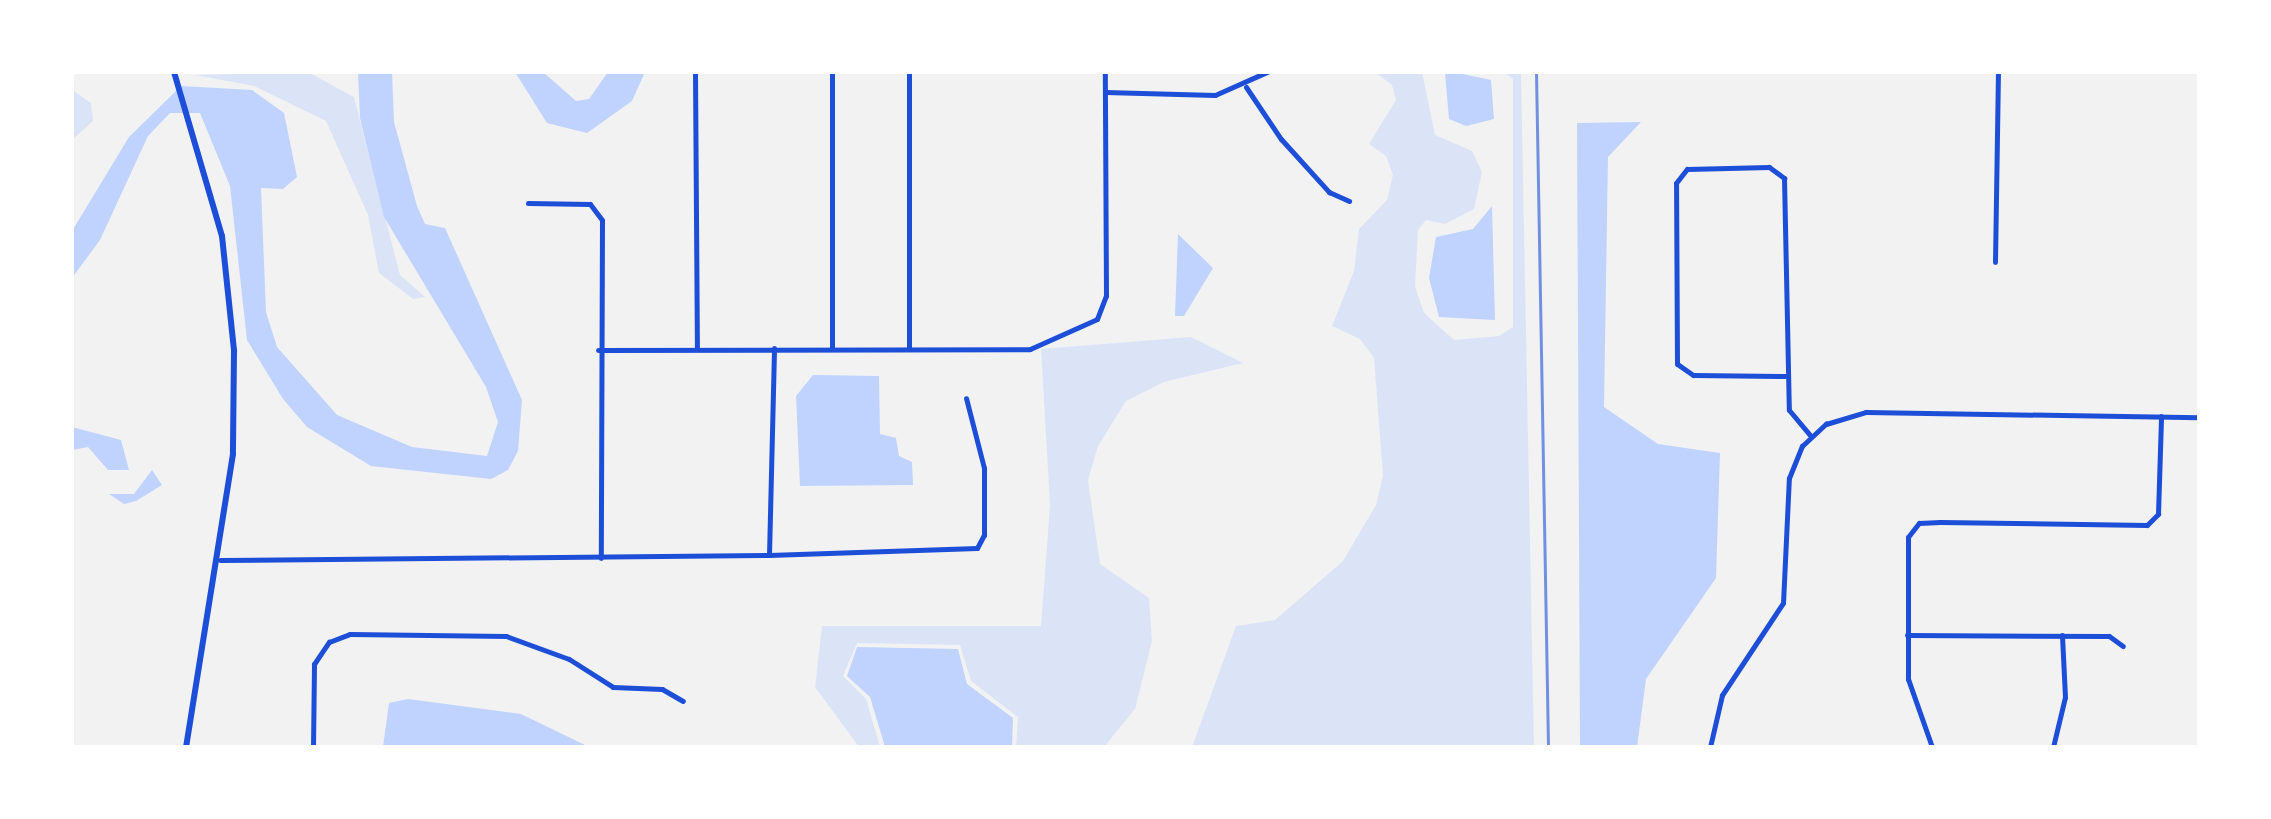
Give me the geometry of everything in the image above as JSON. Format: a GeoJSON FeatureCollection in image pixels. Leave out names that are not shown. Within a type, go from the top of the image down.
{"type":"FeatureCollection","features":[{"type":"Feature","properties":{"kind":"street"},"geometry":{"type":"LineString","coordinates":[[174,72],[222,236],[234,351],[233,454],[220,560],[186,747]]}},
{"type":"Feature","properties":{"kind":"street"},"geometry":{"type":"LineString","coordinates":[[695,72],[697,349]]}},
{"type":"Feature","properties":{"kind":"street"},"geometry":{"type":"LineString","coordinates":[[832,72],[832,348]]}},
{"type":"Feature","properties":{"kind":"street"},"geometry":{"type":"LineString","coordinates":[[909,72],[909,348]]}},
{"type":"Feature","properties":{"kind":"street"},"geometry":{"type":"LineString","coordinates":[[598,350],[1030,349],[1097,319],[1106,296],[1105,72]]}},
{"type":"Feature","properties":{"kind":"street"},"geometry":{"type":"LineString","coordinates":[[1105,92],[1215,95],[1246,87],[1267,72]]}},
{"type":"Feature","properties":{"kind":"street"},"geometry":{"type":"LineString","coordinates":[[1995,262],[1998,72]]}},
{"type":"Feature","properties":{"kind":"street"},"geometry":{"type":"LineString","coordinates":[[1246,87],[1281,139],[1329,192],[1349,201]]}},
{"type":"Feature","properties":{"kind":"street"},"geometry":{"type":"LineString","coordinates":[[1785,376],[1693,375],[1677,364],[1676,183],[1687,169],[1769,167],[1784,178],[1785,376],[1789,410],[1811,436]]}},
{"type":"Feature","properties":{"kind":"street"},"geometry":{"type":"LineString","coordinates":[[528,203],[590,204],[600,214],[604,343],[598,350],[601,558]]}},
{"type":"Feature","properties":{"kind":"street"},"geometry":{"type":"LineString","coordinates":[[769,555],[774,348]]}},
{"type":"Feature","properties":{"kind":"street"},"geometry":{"type":"LineString","coordinates":[[220,560],[601,558],[977,548],[984,535],[984,468],[966,398]]}},
{"type":"Feature","properties":{"kind":"street"},"geometry":{"type":"LineString","coordinates":[[1710,747],[1722,695],[1783,603],[1789,478],[1811,436],[1866,412],[2199,417]]}},
{"type":"Feature","properties":{"kind":"street"},"geometry":{"type":"LineString","coordinates":[[1932,747],[1908,679],[1908,537],[1919,523],[2147,525],[2158,514],[2161,416]]}},
{"type":"Feature","properties":{"kind":"street"},"geometry":{"type":"LineString","coordinates":[[313,747],[314,664],[329,642],[350,634],[506,636],[569,659],[613,687],[662,689],[683,701]]}},
{"type":"Feature","properties":{"kind":"street"},"geometry":{"type":"LineString","coordinates":[[1907,635],[2109,636],[2123,646]]}},
{"type":"Feature","properties":{"kind":"street"},"geometry":{"type":"LineString","coordinates":[[2053,747],[2065,697],[2062,635]]}},
{"type":"Feature","properties":{"kind":"shaded area"},"geometry":{"type":"Polygon","coordinates":[[[308,72],[354,97],[400,275],[425,297],[413,299],[379,273],[368,215],[326,121],[254,86],[195,75],[308,72]]]}},
{"type":"Feature","properties":{"kind":"shaded area"},"geometry":{"type":"Polygon","coordinates":[[[1375,72],[1422,72],[1435,135],[1472,151],[1482,172],[1474,209],[1445,224],[1426,220],[1418,230],[1415,286],[1424,313],[1454,340],[1499,336],[1513,327],[1513,79],[1503,72],[1521,72],[1534,747],[1192,747],[1236,626],[1275,620],[1343,561],[1376,505],[1383,476],[1374,358],[1360,339],[1332,326],[1354,271],[1359,229],[1387,200],[1393,175],[1386,156],[1369,144],[1396,100],[1392,85],[1375,72]]]}},
{"type":"Feature","properties":{"kind":"shaded area"},"geometry":{"type":"Polygon","coordinates":[[[72,90],[91,103],[93,121],[72,140],[72,90]]]}},
{"type":"Feature","properties":{"kind":"shaded area"},"geometry":{"type":"Polygon","coordinates":[[[1191,337],[1243,363],[1164,382],[1126,401],[1098,446],[1088,480],[1100,564],[1149,598],[1152,641],[1135,709],[1104,747],[1016,747],[1018,717],[971,681],[960,645],[857,643],[843,676],[866,699],[880,747],[859,747],[815,687],[822,626],[1041,626],[1050,505],[1041,349],[1191,337]]]}},
{"type":"Feature","properties":{"kind":"water"},"geometry":{"type":"Polygon","coordinates":[[[358,72],[392,72],[394,122],[417,206],[425,224],[445,228],[522,400],[518,451],[508,470],[491,479],[371,466],[307,427],[283,399],[247,340],[230,186],[200,113],[170,113],[148,136],[100,240],[72,278],[72,231],[129,137],[181,86],[252,90],[284,113],[297,177],[283,189],[261,188],[266,312],[277,347],[337,415],[412,447],[487,456],[498,422],[486,387],[384,217],[360,118],[358,72]]]}},
{"type":"Feature","properties":{"kind":"water"},"geometry":{"type":"Polygon","coordinates":[[[515,72],[543,72],[576,101],[589,99],[608,72],[645,72],[632,101],[587,133],[547,123],[515,72]]]}},
{"type":"Feature","properties":{"kind":"water"},"geometry":{"type":"Polygon","coordinates":[[[1445,73],[1491,80],[1494,119],[1466,126],[1449,119],[1445,73]]]}},
{"type":"Feature","properties":{"kind":"water"},"geometry":{"type":"Polygon","coordinates":[[[1641,122],[1608,157],[1604,407],[1658,444],[1720,453],[1716,578],[1646,679],[1637,747],[1580,747],[1577,123],[1641,122]]]}},
{"type":"Feature","properties":{"kind":"water"},"geometry":{"type":"Polygon","coordinates":[[[1492,206],[1495,320],[1439,317],[1429,278],[1436,237],[1473,229],[1492,206]]]}},
{"type":"Feature","properties":{"kind":"water"},"geometry":{"type":"Polygon","coordinates":[[[1178,234],[1213,268],[1184,316],[1175,316],[1178,234]]]}},
{"type":"Feature","properties":{"kind":"water"},"geometry":{"type":"Polygon","coordinates":[[[813,375],[879,376],[880,434],[896,438],[899,456],[912,462],[913,485],[800,486],[796,396],[813,375]]]}},
{"type":"Feature","properties":{"kind":"water"},"geometry":{"type":"Polygon","coordinates":[[[72,427],[121,440],[129,470],[108,470],[88,447],[72,450],[72,427]]]}},
{"type":"Feature","properties":{"kind":"water"},"geometry":{"type":"Polygon","coordinates":[[[152,470],[162,485],[136,501],[124,504],[109,494],[134,494],[152,470]]]}},
{"type":"Feature","properties":{"kind":"water"},"geometry":{"type":"Polygon","coordinates":[[[857,647],[958,649],[967,684],[1013,718],[1012,747],[885,747],[870,697],[847,676],[857,647]]]}},
{"type":"Feature","properties":{"kind":"water"},"geometry":{"type":"Polygon","coordinates":[[[408,699],[521,714],[589,747],[383,747],[389,703],[408,699]]]}},
{"type":"Feature","properties":{"kind":"railway"},"geometry":{"type":"LineString","coordinates":[[1536,72],[1548,747]]}}]}
